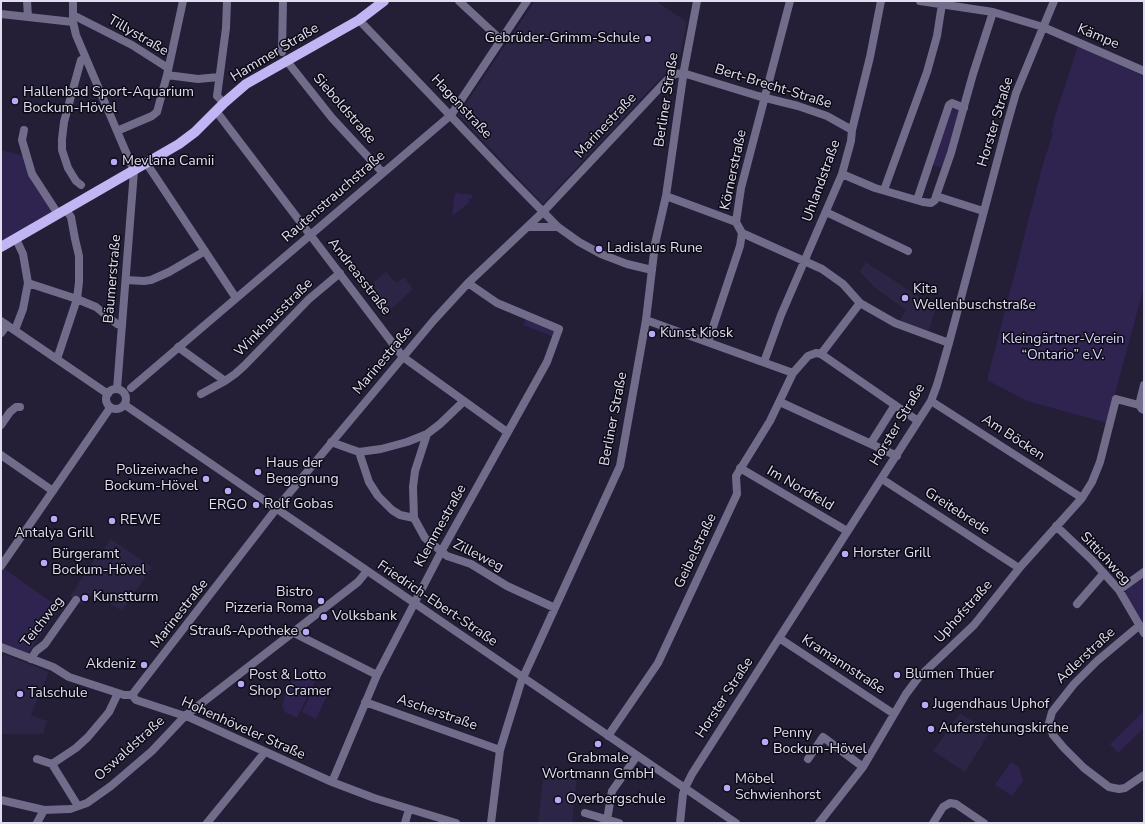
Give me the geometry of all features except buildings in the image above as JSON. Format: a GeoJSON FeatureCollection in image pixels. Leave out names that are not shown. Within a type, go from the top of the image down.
{"type":"FeatureCollection","features":[{"type":"Feature","properties":{"kind":"main road","name":"Hammer Straße"},"geometry":{"type":"LineString","coordinates":[[1,247],[65,214],[189,137],[246,84],[284,56],[359,20],[383,1]]}},
{"type":"Feature","properties":{"kind":"street"},"geometry":{"type":"LineString","coordinates":[[27,1],[28,17]]}},
{"type":"Feature","properties":{"kind":"street"},"geometry":{"type":"LineString","coordinates":[[74,1],[73,19],[76,36],[134,171]]}},
{"type":"Feature","properties":{"kind":"street"},"geometry":{"type":"LineString","coordinates":[[117,130],[152,116],[157,112],[168,72],[183,1]]}},
{"type":"Feature","properties":{"kind":"street"},"geometry":{"type":"LineString","coordinates":[[224,103],[217,96],[226,28],[227,1]]}},
{"type":"Feature","properties":{"kind":"street"},"geometry":{"type":"LineString","coordinates":[[283,1],[284,56]]}},
{"type":"Feature","properties":{"kind":"street"},"geometry":{"type":"LineString","coordinates":[[459,1],[501,40]]}},
{"type":"Feature","properties":{"kind":"street","name":"Rautenstrauchstraße"},"geometry":{"type":"LineString","coordinates":[[130,388],[451,115],[527,1]]}},
{"type":"Feature","properties":{"kind":"street","name":"Berliner Straße"},"geometry":{"type":"LineString","coordinates":[[491,823],[500,750],[523,678],[620,466],[646,320],[655,244],[666,196],[683,73],[697,1]]}},
{"type":"Feature","properties":{"kind":"street","name":"Körnerstraße"},"geometry":{"type":"LineString","coordinates":[[742,233],[736,222],[741,188],[790,1]]}},
{"type":"Feature","properties":{"kind":"street","name":"Uhlandstraße"},"geometry":{"type":"LineString","coordinates":[[764,362],[781,315],[842,174],[870,57],[881,1]]}},
{"type":"Feature","properties":{"kind":"street","name":"Kämpe"},"geometry":{"type":"LineString","coordinates":[[920,1],[993,12],[1043,27],[1144,71]]}},
{"type":"Feature","properties":{"kind":"street","name":"Horster Straße"},"geometry":{"type":"LineString","coordinates":[[680,823],[685,788],[703,756],[931,401],[949,343],[983,211],[1016,93],[1054,1]]}},
{"type":"Feature","properties":{"kind":"street"},"geometry":{"type":"LineString","coordinates":[[884,190],[927,72],[937,36],[942,4]]}},
{"type":"Feature","properties":{"kind":"street"},"geometry":{"type":"LineString","coordinates":[[842,174],[884,190],[917,200],[931,202],[934,200],[993,12]]}},
{"type":"Feature","properties":{"kind":"street"},"geometry":{"type":"LineString","coordinates":[[1,14],[73,19]]}},
{"type":"Feature","properties":{"kind":"street","name":"Tillystraße"},"geometry":{"type":"LineString","coordinates":[[73,19],[132,45],[168,72]]}},
{"type":"Feature","properties":{"kind":"street","name":"Hagenstraße"},"geometry":{"type":"LineString","coordinates":[[359,20],[558,227],[579,242],[601,254],[626,264],[652,270]]}},
{"type":"Feature","properties":{"kind":"street","name":"Sieboldstraße"},"geometry":{"type":"LineString","coordinates":[[284,56],[332,118],[382,173]]}},
{"type":"Feature","properties":{"kind":"street"},"geometry":{"type":"LineString","coordinates":[[81,185],[76,181],[68,168],[62,150],[62,139],[64,122],[81,60],[85,58]]}},
{"type":"Feature","properties":{"kind":"street"},"geometry":{"type":"LineString","coordinates":[[168,72],[198,79],[219,77]]}},
{"type":"Feature","properties":{"kind":"street","name":"Bert-Brecht-Straße"},"geometry":{"type":"LineString","coordinates":[[683,73],[798,106],[815,112],[852,130]]}},
{"type":"Feature","properties":{"kind":"street","name":"Marinestraße"},"geometry":{"type":"LineString","coordinates":[[132,695],[276,509],[434,320],[468,283],[543,212],[667,80],[674,74],[683,73]]}},
{"type":"Feature","properties":{"kind":"street"},"geometry":{"type":"LineString","coordinates":[[917,200],[949,105],[952,103],[964,108]]}},
{"type":"Feature","properties":{"kind":"street","name":"Andreasstraße"},"geometry":{"type":"LineString","coordinates":[[216,111],[403,356],[507,432]]}},
{"type":"Feature","properties":{"kind":"street"},"geometry":{"type":"LineString","coordinates":[[24,130],[23,143],[32,174],[65,214],[78,256],[79,282],[77,298],[57,359]]}},
{"type":"Feature","properties":{"kind":"street"},"geometry":{"type":"LineString","coordinates":[[147,164],[236,298]]}},
{"type":"Feature","properties":{"kind":"street","name":"Bäumerstraße"},"geometry":{"type":"LineString","coordinates":[[117,389],[134,171]]}},
{"type":"Feature","properties":{"kind":"street"},"geometry":{"type":"LineString","coordinates":[[666,196],[736,222]]}},
{"type":"Feature","properties":{"kind":"street"},"geometry":{"type":"LineString","coordinates":[[936,196],[983,211]]}},
{"type":"Feature","properties":{"kind":"street"},"geometry":{"type":"LineString","coordinates":[[826,212],[908,251]]}},
{"type":"Feature","properties":{"kind":"street"},"geometry":{"type":"LineString","coordinates":[[528,227],[558,227]]}},
{"type":"Feature","properties":{"kind":"street"},"geometry":{"type":"LineString","coordinates":[[708,342],[740,246],[742,233],[822,268],[843,284],[860,302],[895,323],[949,343]]}},
{"type":"Feature","properties":{"kind":"street"},"geometry":{"type":"LineString","coordinates":[[15,330],[23,308],[28,284],[23,254],[16,239]]}},
{"type":"Feature","properties":{"kind":"street"},"geometry":{"type":"LineString","coordinates":[[126,280],[151,280],[170,272],[205,251]]}},
{"type":"Feature","properties":{"kind":"street","name":"Winkhausstraße"},"geometry":{"type":"LineString","coordinates":[[201,394],[235,374],[309,299],[340,273]]}},
{"type":"Feature","properties":{"kind":"street","name":"Klemmestraße"},"geometry":{"type":"LineString","coordinates":[[332,782],[377,675],[414,603],[547,362],[559,329],[497,303],[468,283]]}},
{"type":"Feature","properties":{"kind":"street"},"geometry":{"type":"LineString","coordinates":[[28,284],[77,298],[96,307],[117,324],[122,326]]}},
{"type":"Feature","properties":{"kind":"street"},"geometry":{"type":"LineString","coordinates":[[860,302],[821,354],[918,421]]}},
{"type":"Feature","properties":{"kind":"street"},"geometry":{"type":"LineString","coordinates":[[646,320],[793,373]]}},
{"type":"Feature","properties":{"kind":"street"},"geometry":{"type":"LineString","coordinates":[[1,333],[4,323],[108,394]]}},
{"type":"Feature","properties":{"kind":"street"},"geometry":{"type":"LineString","coordinates":[[178,347],[225,381]]}},
{"type":"Feature","properties":{"kind":"street","name":"Geibelstraße"},"geometry":{"type":"LineString","coordinates":[[608,736],[658,663],[737,494],[735,480],[740,468],[770,421],[793,373],[808,356],[816,353],[821,354]]}},
{"type":"Feature","properties":{"kind":"street"},"geometry":{"type":"LineString","coordinates":[[1141,407],[1144,385]]}},
{"type":"Feature","properties":{"kind":"street"},"geometry":{"type":"LineString","coordinates":[[117,389],[122,391],[127,399],[125,405],[118,410],[110,408],[106,403],[108,394],[117,389]]}},
{"type":"Feature","properties":{"kind":"street","name":"Uphofstraße"},"geometry":{"type":"LineString","coordinates":[[819,823],[863,767],[906,694],[918,678],[974,625],[1019,568],[1082,498],[1092,482],[1100,462],[1116,399],[1141,407]]}},
{"type":"Feature","properties":{"kind":"street"},"geometry":{"type":"LineString","coordinates":[[331,442],[359,452],[381,449],[407,442],[427,434],[464,401]]}},
{"type":"Feature","properties":{"kind":"street","name":"Am Böcken"},"geometry":{"type":"LineString","coordinates":[[931,401],[1082,498]]}},
{"type":"Feature","properties":{"kind":"street"},"geometry":{"type":"LineString","coordinates":[[780,402],[896,456]]}},
{"type":"Feature","properties":{"kind":"street","name":"Friedrich-Ebert-Straße"},"geometry":{"type":"LineString","coordinates":[[125,405],[736,823]]}},
{"type":"Feature","properties":{"kind":"street"},"geometry":{"type":"LineString","coordinates":[[870,443],[895,406]]}},
{"type":"Feature","properties":{"kind":"street"},"geometry":{"type":"LineString","coordinates":[[1,425],[10,412],[16,407],[20,407]]}},
{"type":"Feature","properties":{"kind":"street"},"geometry":{"type":"LineString","coordinates":[[1,566],[110,408]]}},
{"type":"Feature","properties":{"kind":"street","name":"Zilleweg"},"geometry":{"type":"LineString","coordinates":[[427,434],[415,471],[413,487],[414,518],[425,538],[442,552],[471,564],[513,589],[555,608]]}},
{"type":"Feature","properties":{"kind":"street"},"geometry":{"type":"LineString","coordinates":[[359,452],[369,482],[378,496],[392,510],[400,515],[414,518]]}},
{"type":"Feature","properties":{"kind":"street"},"geometry":{"type":"LineString","coordinates":[[1,455],[53,491]]}},
{"type":"Feature","properties":{"kind":"street","name":"Im Nordfeld"},"geometry":{"type":"LineString","coordinates":[[740,468],[848,531]]}},
{"type":"Feature","properties":{"kind":"street","name":"Greitebrede"},"geometry":{"type":"LineString","coordinates":[[882,479],[1019,568]]}},
{"type":"Feature","properties":{"kind":"street","name":"Sittichweg"},"geometry":{"type":"LineString","coordinates":[[1056,526],[1084,552],[1119,590],[1142,629]]}},
{"type":"Feature","properties":{"kind":"street","name":"Oswaldstraße"},"geometry":{"type":"LineString","coordinates":[[1,800],[44,810],[70,809],[87,803],[152,751],[185,716],[358,582],[367,571]]}},
{"type":"Feature","properties":{"kind":"street"},"geometry":{"type":"LineString","coordinates":[[1119,590],[1144,572]]}},
{"type":"Feature","properties":{"kind":"street"},"geometry":{"type":"LineString","coordinates":[[1077,604],[1104,573]]}},
{"type":"Feature","properties":{"kind":"street","name":"Teichweg"},"geometry":{"type":"LineString","coordinates":[[31,659],[36,651],[45,644],[76,600]]}},
{"type":"Feature","properties":{"kind":"street","name":"Adlerstraße"},"geometry":{"type":"LineString","coordinates":[[1142,629],[1097,662],[1070,688],[1052,712],[1049,723],[1053,735],[1064,748],[1084,768],[1109,787],[1119,789],[1125,788],[1144,775]]}},
{"type":"Feature","properties":{"kind":"street"},"geometry":{"type":"LineString","coordinates":[[292,632],[377,675]]}},
{"type":"Feature","properties":{"kind":"street","name":"Kramannstraße"},"geometry":{"type":"LineString","coordinates":[[779,638],[894,714]]}},
{"type":"Feature","properties":{"kind":"street","name":"Hohenhöveler Straße"},"geometry":{"type":"LineString","coordinates":[[1,647],[53,667],[65,675],[124,696],[132,695],[136,700],[185,716],[332,782],[374,798],[456,823]]}},
{"type":"Feature","properties":{"kind":"street"},"geometry":{"type":"LineString","coordinates":[[52,764],[76,748],[92,732],[109,712],[118,693]]}},
{"type":"Feature","properties":{"kind":"street","name":"Ascherstraße"},"geometry":{"type":"LineString","coordinates":[[365,702],[500,750]]}},
{"type":"Feature","properties":{"kind":"street"},"geometry":{"type":"LineString","coordinates":[[808,759],[823,736],[863,767]]}},
{"type":"Feature","properties":{"kind":"street"},"geometry":{"type":"LineString","coordinates":[[207,823],[265,752]]}},
{"type":"Feature","properties":{"kind":"street"},"geometry":{"type":"LineString","coordinates":[[607,820],[612,791],[637,756]]}},
{"type":"Feature","properties":{"kind":"street"},"geometry":{"type":"LineString","coordinates":[[37,759],[52,764],[78,806]]}},
{"type":"Feature","properties":{"kind":"street"},"geometry":{"type":"LineString","coordinates":[[933,823],[943,807],[950,803],[956,804],[984,823]]}},
{"type":"Feature","properties":{"kind":"street"},"geometry":{"type":"LineString","coordinates":[[405,823],[409,809]]}},
{"type":"Feature","properties":{"kind":"street"},"geometry":{"type":"LineString","coordinates":[[37,823],[44,810]]}},
{"type":"Feature","properties":{"kind":"street"},"geometry":{"type":"LineString","coordinates":[[585,813],[619,823]]}},
{"type":"Feature","properties":{"kind":"shaded area"},"geometry":{"type":"Polygon","coordinates":[[[535,1],[656,1],[687,22],[680,56],[670,69],[543,204],[458,115],[535,1]]]}},
{"type":"Feature","properties":{"kind":"shaded area","name":"Kita Wellenbuschstraße"},"geometry":{"type":"Polygon","coordinates":[[[866,262],[936,308],[928,332],[899,322],[906,310],[874,287],[860,272],[866,262]]]}},
{"type":"Feature","properties":{"kind":"shaded area"},"geometry":{"type":"Polygon","coordinates":[[[386,272],[396,283],[404,277],[413,289],[387,313],[366,288],[386,272]]]}},
{"type":"Feature","properties":{"kind":"shaded area"},"geometry":{"type":"Polygon","coordinates":[[[111,539],[152,567],[122,611],[93,592],[83,605],[70,596],[96,557],[100,555],[111,539]]]}},
{"type":"Feature","properties":{"kind":"shaded area","name":"Talschule"},"geometry":{"type":"Polygon","coordinates":[[[4,654],[49,672],[31,715],[47,721],[43,734],[1,734],[1,661],[4,654]]]}},
{"type":"Feature","properties":{"kind":"shaded area"},"geometry":{"type":"Polygon","coordinates":[[[960,713],[990,732],[965,772],[933,751],[960,713]]]}},
{"type":"Feature","properties":{"kind":"shaded area","name":"Overbergschule"},"geometry":{"type":"Polygon","coordinates":[[[545,764],[577,777],[572,823],[538,823],[545,764]]]}},
{"type":"Feature","properties":{"kind":"green space","name":"Kleingärtner-Verein “Ontario” e.V."},"geometry":{"type":"Polygon","coordinates":[[[1078,46],[1144,76],[1144,287],[1107,423],[1027,401],[987,380],[1043,164],[1053,133],[1051,132],[1053,122],[1078,46]]]}},
{"type":"Feature","properties":{"kind":"green space"},"geometry":{"type":"Polygon","coordinates":[[[952,107],[960,108],[943,168],[931,164],[952,107]]]}},
{"type":"Feature","properties":{"kind":"green space"},"geometry":{"type":"Polygon","coordinates":[[[1,150],[24,156],[53,212],[1,241],[1,150]]]}},
{"type":"Feature","properties":{"kind":"green space"},"geometry":{"type":"Polygon","coordinates":[[[455,193],[473,195],[472,199],[469,198],[469,203],[452,216],[455,193]]]}},
{"type":"Feature","properties":{"kind":"green space"},"geometry":{"type":"Polygon","coordinates":[[[526,318],[556,331],[554,337],[523,325],[526,318]]]}},
{"type":"Feature","properties":{"kind":"green space"},"geometry":{"type":"Polygon","coordinates":[[[3,568],[60,608],[28,653],[1,643],[1,570],[3,568]]]}},
{"type":"Feature","properties":{"kind":"green space"},"geometry":{"type":"Polygon","coordinates":[[[1142,576],[1144,577],[1144,627],[1124,594],[1126,590],[1142,576]]]}},
{"type":"Feature","properties":{"kind":"green space"},"geometry":{"type":"Polygon","coordinates":[[[300,673],[315,681],[297,718],[285,712],[282,706],[286,692],[295,676],[300,673]]]}},
{"type":"Feature","properties":{"kind":"green space"},"geometry":{"type":"Polygon","coordinates":[[[314,688],[328,694],[316,719],[302,712],[314,688]]]}},
{"type":"Feature","properties":{"kind":"green space"},"geometry":{"type":"Polygon","coordinates":[[[1144,711],[1144,728],[1118,753],[1110,744],[1144,711]]]}},
{"type":"Feature","properties":{"kind":"green space"},"geometry":{"type":"Polygon","coordinates":[[[1011,762],[1019,767],[1023,781],[1012,796],[995,785],[1011,762]]]}},
{"type":"Feature","properties":{"kind":"place","name":"Gebrüder-Grimm-Schule"},"geometry":{"type":"Point","coordinates":[648,39]}},
{"type":"Feature","properties":{"kind":"place","name":"Hallenbad Sport-Aquarium Bockum-Hövel"},"geometry":{"type":"Point","coordinates":[15,101]}},
{"type":"Feature","properties":{"kind":"place","name":"Mevlana Camii"},"geometry":{"type":"Point","coordinates":[114,162]}},
{"type":"Feature","properties":{"kind":"place","name":"Ladislaus Rune"},"geometry":{"type":"Point","coordinates":[599,249]}},
{"type":"Feature","properties":{"kind":"place","name":"Kita Wellenbuschstraße"},"geometry":{"type":"Point","coordinates":[905,298]}},
{"type":"Feature","properties":{"kind":"place","name":"Kunst Kiosk"},"geometry":{"type":"Point","coordinates":[652,334]}},
{"type":"Feature","properties":{"kind":"place","name":"Haus der Begegnung"},"geometry":{"type":"Point","coordinates":[258,472]}},
{"type":"Feature","properties":{"kind":"place","name":"Polizeiwache Bockum-Hövel"},"geometry":{"type":"Point","coordinates":[206,479]}},
{"type":"Feature","properties":{"kind":"place","name":"ERGO"},"geometry":{"type":"Point","coordinates":[228,491]}},
{"type":"Feature","properties":{"kind":"place","name":"Rolf Gobas"},"geometry":{"type":"Point","coordinates":[256,505]}},
{"type":"Feature","properties":{"kind":"place","name":"Antalya Grill"},"geometry":{"type":"Point","coordinates":[54,519]}},
{"type":"Feature","properties":{"kind":"place","name":"REWE"},"geometry":{"type":"Point","coordinates":[112,521]}},
{"type":"Feature","properties":{"kind":"place","name":"Horster Grill"},"geometry":{"type":"Point","coordinates":[845,554]}},
{"type":"Feature","properties":{"kind":"place","name":"Bürgeramt Bockum-Hövel"},"geometry":{"type":"Point","coordinates":[44,563]}},
{"type":"Feature","properties":{"kind":"place","name":"Kunstturm"},"geometry":{"type":"Point","coordinates":[85,598]}},
{"type":"Feature","properties":{"kind":"place","name":"Bistro Pizzeria Roma"},"geometry":{"type":"Point","coordinates":[321,601]}},
{"type":"Feature","properties":{"kind":"place","name":"Volksbank"},"geometry":{"type":"Point","coordinates":[324,617]}},
{"type":"Feature","properties":{"kind":"place","name":"Strauß-Apotheke"},"geometry":{"type":"Point","coordinates":[306,632]}},
{"type":"Feature","properties":{"kind":"place","name":"Akdeniz"},"geometry":{"type":"Point","coordinates":[144,665]}},
{"type":"Feature","properties":{"kind":"place","name":"Blumen Thüer"},"geometry":{"type":"Point","coordinates":[897,675]}},
{"type":"Feature","properties":{"kind":"place","name":"Post & Lotto Shop Cramer"},"geometry":{"type":"Point","coordinates":[241,684]}},
{"type":"Feature","properties":{"kind":"place","name":"Talschule"},"geometry":{"type":"Point","coordinates":[20,694]}},
{"type":"Feature","properties":{"kind":"place","name":"Jugendhaus Uphof"},"geometry":{"type":"Point","coordinates":[925,705]}},
{"type":"Feature","properties":{"kind":"place","name":"Auferstehungskirche"},"geometry":{"type":"Point","coordinates":[931,729]}},
{"type":"Feature","properties":{"kind":"place","name":"Penny Bockum-Hövel"},"geometry":{"type":"Point","coordinates":[765,742]}},
{"type":"Feature","properties":{"kind":"place","name":"Grabmale Wortmann GmbH"},"geometry":{"type":"Point","coordinates":[598,744]}},
{"type":"Feature","properties":{"kind":"place","name":"Möbel Schwienhorst"},"geometry":{"type":"Point","coordinates":[727,788]}},
{"type":"Feature","properties":{"kind":"place","name":"Overbergschule"},"geometry":{"type":"Point","coordinates":[558,800]}}]}
